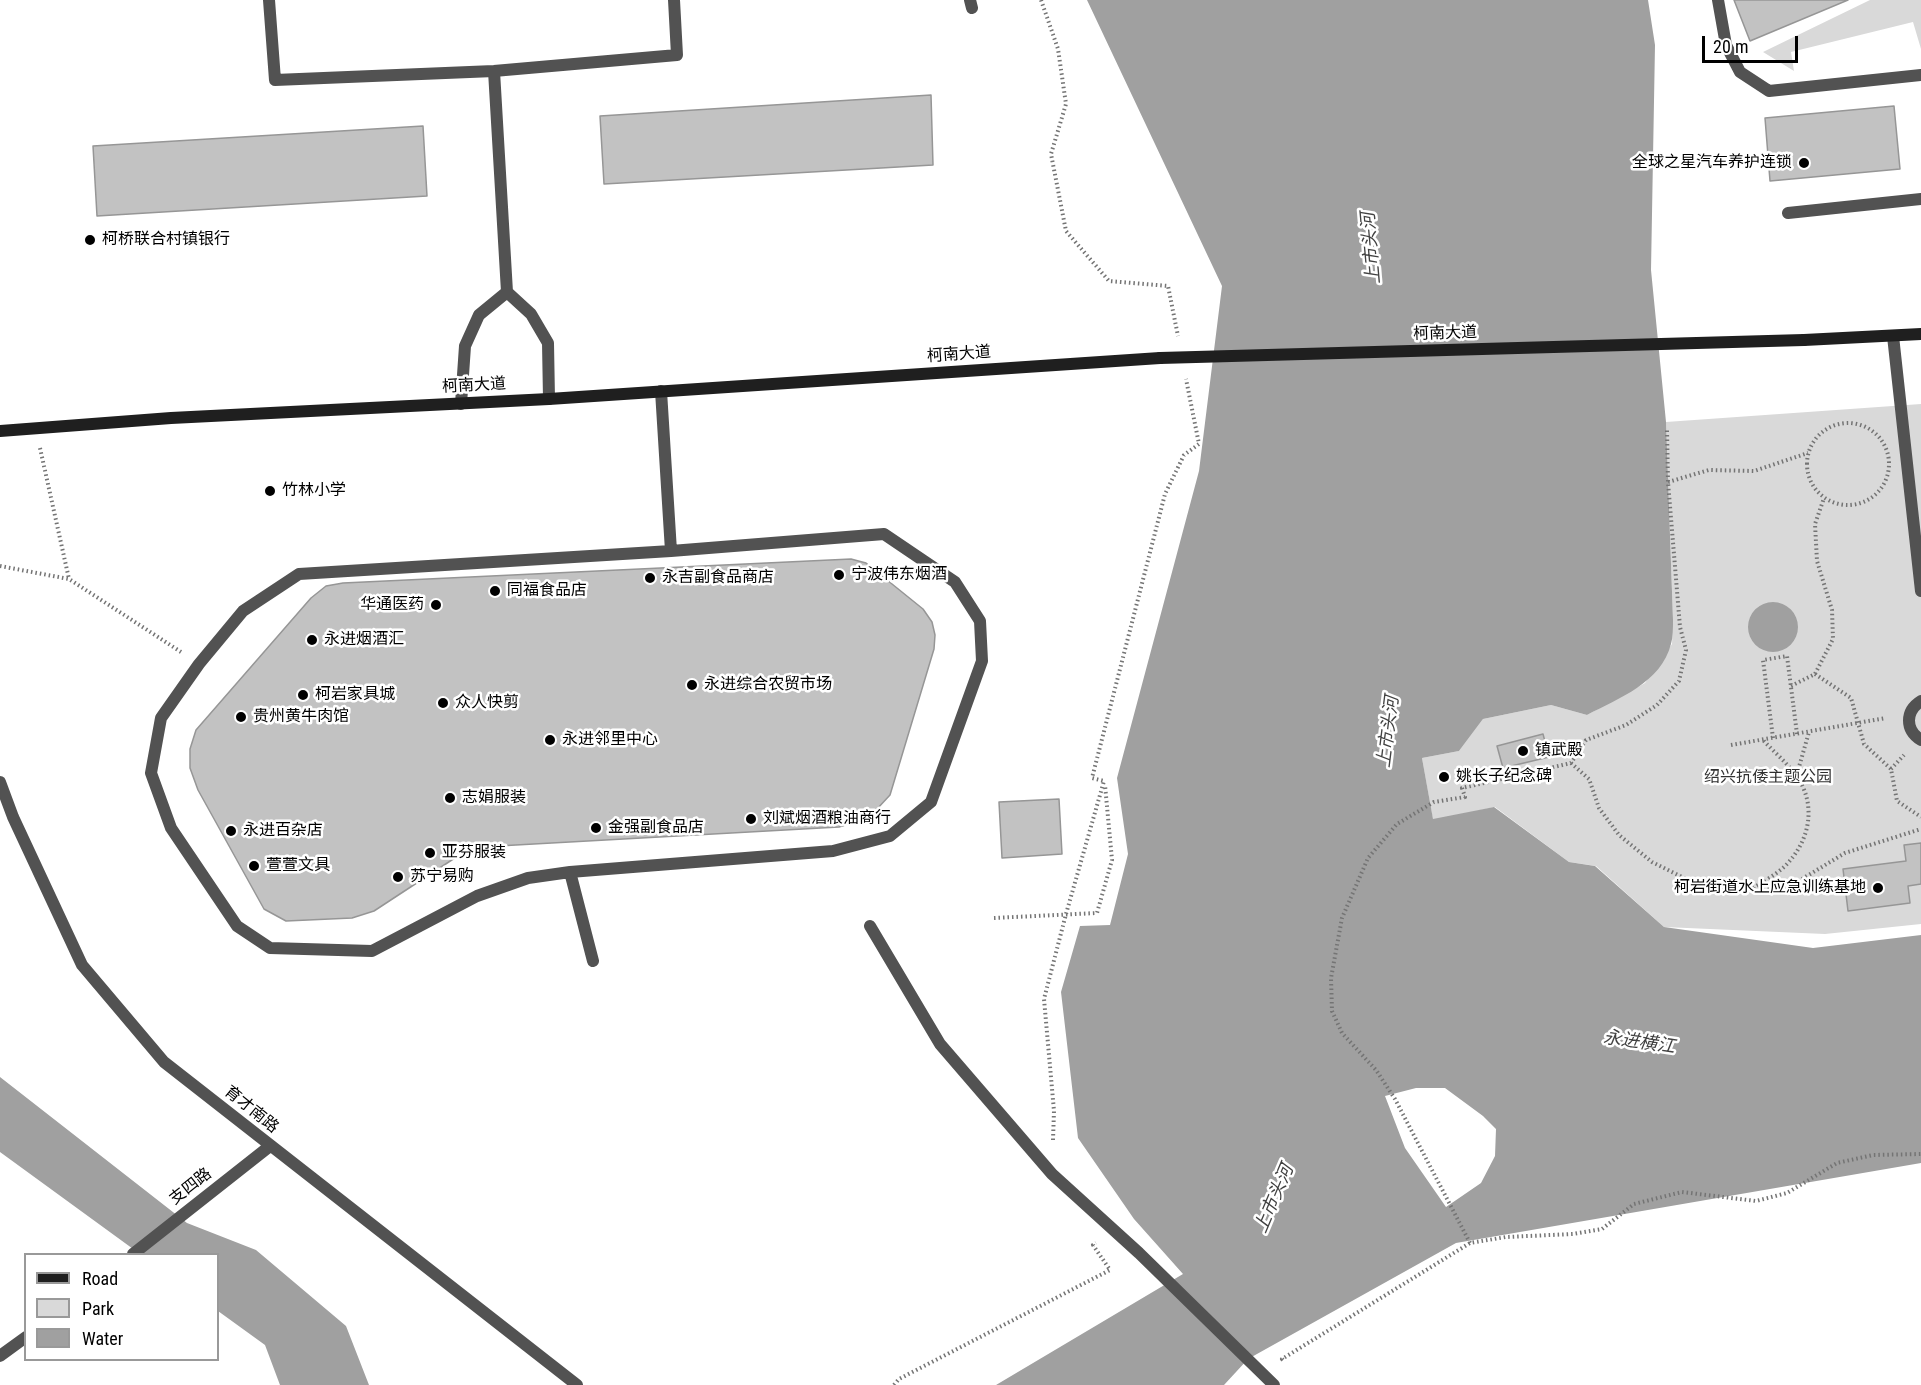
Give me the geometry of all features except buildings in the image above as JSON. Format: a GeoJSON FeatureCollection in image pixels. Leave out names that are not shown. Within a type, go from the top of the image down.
{"type":"FeatureCollection","features":[{"type":"Feature","properties":{"kind":"main road","name":"柯南大道"},"geometry":{"type":"LineString","coordinates":[[0,431],[171,418],[661,392],[1160,358],[1804,340],[1921,334]]}},
{"type":"Feature","properties":{"kind":"street"},"geometry":{"type":"LineString","coordinates":[[268,0],[275,80],[494,71],[677,55],[674,0]]}},
{"type":"Feature","properties":{"kind":"street"},"geometry":{"type":"LineString","coordinates":[[1718,0],[1726,45],[1740,72],[1769,91],[1921,75]]}},
{"type":"Feature","properties":{"kind":"street"},"geometry":{"type":"LineString","coordinates":[[494,71],[507,292],[531,314],[548,343],[549,399]]}},
{"type":"Feature","properties":{"kind":"street"},"geometry":{"type":"LineString","coordinates":[[1788,213],[1921,199]]}},
{"type":"Feature","properties":{"kind":"street"},"geometry":{"type":"LineString","coordinates":[[461,404],[465,346],[479,315],[507,292]]}},
{"type":"Feature","properties":{"kind":"street"},"geometry":{"type":"LineString","coordinates":[[1893,336],[1921,591]]}},
{"type":"Feature","properties":{"kind":"street"},"geometry":{"type":"LineString","coordinates":[[661,392],[671,551]]}},
{"type":"Feature","properties":{"kind":"street"},"geometry":{"type":"LineString","coordinates":[[884,534],[955,582],[980,621],[982,661],[931,802],[890,836],[833,851],[570,872],[528,878],[477,896],[372,951],[270,948],[237,926],[171,828],[151,773],[161,718],[199,664],[243,611],[299,574],[671,551],[884,534]]}},
{"type":"Feature","properties":{"kind":"street"},"geometry":{"type":"LineString","coordinates":[[1921,701],[1913,707],[1909,721],[1914,735],[1921,740]]}},
{"type":"Feature","properties":{"kind":"street","name":"育才南路"},"geometry":{"type":"LineString","coordinates":[[0,782],[13,817],[81,965],[164,1062],[577,1385]]}},
{"type":"Feature","properties":{"kind":"street"},"geometry":{"type":"LineString","coordinates":[[570,872],[593,961]]}},
{"type":"Feature","properties":{"kind":"street"},"geometry":{"type":"LineString","coordinates":[[870,926],[940,1044],[1052,1174],[1139,1253],[1274,1385]]}},
{"type":"Feature","properties":{"kind":"street","name":"支四路"},"geometry":{"type":"LineString","coordinates":[[134,1253],[270,1146]]}},
{"type":"Feature","properties":{"kind":"street"},"geometry":{"type":"LineString","coordinates":[[0,1356],[24,1338]]}},
{"type":"Feature","properties":{"kind":"path"},"geometry":{"type":"LineString","coordinates":[[1041,0],[1058,50],[1066,104],[1051,154],[1066,231],[1109,281],[1168,286]]}},
{"type":"Feature","properties":{"kind":"path"},"geometry":{"type":"LineString","coordinates":[[1850,423],[1864,426],[1875,433],[1884,444],[1889,470],[1884,484],[1876,495],[1864,502],[1850,505],[1837,504],[1824,498],[1815,489],[1809,478],[1808,453],[1814,441],[1824,431],[1836,425],[1850,423]]}},
{"type":"Feature","properties":{"kind":"path"},"geometry":{"type":"LineString","coordinates":[[35,428],[69,579]]}},
{"type":"Feature","properties":{"kind":"path"},"geometry":{"type":"LineString","coordinates":[[1470,1243],[1395,1099],[1376,1070],[1342,1033],[1332,1011],[1332,978],[1342,918],[1368,858],[1397,824],[1434,802],[1465,797],[1462,788],[1571,763],[1586,740],[1626,725],[1657,705],[1679,681],[1686,650],[1680,627],[1668,482],[1667,430]]}},
{"type":"Feature","properties":{"kind":"path"},"geometry":{"type":"LineString","coordinates":[[1104,781],[1092,777],[1165,494],[1184,455],[1199,444]]}},
{"type":"Feature","properties":{"kind":"path"},"geometry":{"type":"LineString","coordinates":[[1668,482],[1709,470],[1754,471],[1808,453]]}},
{"type":"Feature","properties":{"kind":"path"},"geometry":{"type":"LineString","coordinates":[[1791,686],[1815,674],[1833,639],[1832,610],[1816,561],[1815,524],[1824,498]]}},
{"type":"Feature","properties":{"kind":"path"},"geometry":{"type":"LineString","coordinates":[[0,566],[69,579],[199,664]]}},
{"type":"Feature","properties":{"kind":"path"},"geometry":{"type":"LineString","coordinates":[[1773,738],[1763,660],[1787,656],[1797,734]]}},
{"type":"Feature","properties":{"kind":"path"},"geometry":{"type":"LineString","coordinates":[[1815,674],[1851,698],[1864,744],[1891,769],[1897,801],[1921,817]]}},
{"type":"Feature","properties":{"kind":"path"},"geometry":{"type":"LineString","coordinates":[[1731,745],[1859,723]]}},
{"type":"Feature","properties":{"kind":"path"},"geometry":{"type":"LineString","coordinates":[[1796,775],[1809,732]]}},
{"type":"Feature","properties":{"kind":"path"},"geometry":{"type":"LineString","coordinates":[[1753,889],[1784,867],[1802,842],[1809,822],[1808,800],[1796,775],[1763,740]]}},
{"type":"Feature","properties":{"kind":"path"},"geometry":{"type":"LineString","coordinates":[[1571,763],[1589,779],[1599,808],[1619,835],[1652,862],[1696,882],[1726,890],[1779,888],[1802,879],[1845,853],[1921,829]]}},
{"type":"Feature","properties":{"kind":"path"},"geometry":{"type":"LineString","coordinates":[[1052,1174],[1054,1111],[1044,999],[1104,781]]}},
{"type":"Feature","properties":{"kind":"path"},"geometry":{"type":"LineString","coordinates":[[994,918],[1097,914],[1112,860],[1104,781]]}},
{"type":"Feature","properties":{"kind":"path"},"geometry":{"type":"LineString","coordinates":[[1289,1367],[1282,1359],[1470,1243],[1506,1237],[1573,1234],[1602,1229],[1634,1204],[1682,1192],[1756,1201],[1787,1193],[1837,1163],[1873,1155],[1921,1154]]}},
{"type":"Feature","properties":{"kind":"path"},"geometry":{"type":"LineString","coordinates":[[894,1385],[899,1379],[1110,1270],[1093,1245],[1114,1230]]}},
{"type":"Feature","properties":{"kind":"green space"},"geometry":{"type":"Polygon","coordinates":[[[1870,0],[1921,0],[1921,49],[1913,22],[1791,52],[1794,71],[1763,52],[1870,0]]]}},
{"type":"Feature","properties":{"kind":"green space","name":"绍兴抗倭主题公园"},"geometry":{"type":"Polygon","coordinates":[[[1921,404],[1921,924],[1825,934],[1664,927],[1596,866],[1569,862],[1495,807],[1433,820],[1422,758],[1459,751],[1483,719],[1551,705],[1587,715],[1645,683],[1672,644],[1666,422],[1921,404]]]}},
{"type":"Feature","properties":{"kind":"water"},"geometry":{"type":"Polygon","coordinates":[[[1087,0],[1648,0],[1655,45],[1651,270],[1666,422],[1673,620],[1671,644],[1666,658],[1648,679],[1637,688],[1587,715],[1551,705],[1483,719],[1459,751],[1422,758],[1433,819],[1494,807],[1569,862],[1595,866],[1664,927],[1813,948],[1921,935],[1921,1163],[1456,1243],[1248,1359],[1224,1385],[996,1385],[1183,1274],[1134,1219],[1078,1138],[1061,992],[1080,926],[1110,925],[1128,854],[1117,778],[1199,471],[1222,286],[1087,0]],[[1416,1088],[1385,1096],[1405,1148],[1446,1207],[1481,1183],[1495,1156],[1496,1129],[1483,1116],[1445,1088],[1416,1088]]]}},
{"type":"Feature","properties":{"kind":"water"},"geometry":{"type":"Polygon","coordinates":[[[1768,602],[1778,602],[1791,609],[1798,622],[1798,632],[1791,645],[1778,652],[1768,652],[1759,648],[1752,641],[1748,632],[1748,622],[1752,613],[1759,606],[1768,602]]]}},
{"type":"Feature","properties":{"kind":"water"},"geometry":{"type":"Polygon","coordinates":[[[0,1077],[187,1223],[256,1250],[346,1326],[369,1385],[280,1385],[265,1345],[219,1312],[219,1253],[139,1253],[0,1152],[0,1077]]]}},
{"type":"Feature","properties":{"kind":"place","name":"全球之星汽车养护连锁"},"geometry":{"type":"Point","coordinates":[1804,163]}},
{"type":"Feature","properties":{"kind":"place","name":"柯桥联合村镇银行"},"geometry":{"type":"Point","coordinates":[90,240]}},
{"type":"Feature","properties":{"kind":"place","name":"竹林小学"},"geometry":{"type":"Point","coordinates":[270,491]}},
{"type":"Feature","properties":{"kind":"place","name":"宁波伟东烟酒"},"geometry":{"type":"Point","coordinates":[839,575]}},
{"type":"Feature","properties":{"kind":"place","name":"永吉副食品商店"},"geometry":{"type":"Point","coordinates":[650,578]}},
{"type":"Feature","properties":{"kind":"place","name":"同福食品店"},"geometry":{"type":"Point","coordinates":[495,591]}},
{"type":"Feature","properties":{"kind":"place","name":"华通医药"},"geometry":{"type":"Point","coordinates":[436,605]}},
{"type":"Feature","properties":{"kind":"place","name":"永进烟酒汇"},"geometry":{"type":"Point","coordinates":[312,640]}},
{"type":"Feature","properties":{"kind":"place","name":"永进综合农贸市场"},"geometry":{"type":"Point","coordinates":[692,685]}},
{"type":"Feature","properties":{"kind":"place","name":"柯岩家具城"},"geometry":{"type":"Point","coordinates":[303,695]}},
{"type":"Feature","properties":{"kind":"place","name":"众人快剪"},"geometry":{"type":"Point","coordinates":[443,703]}},
{"type":"Feature","properties":{"kind":"place","name":"贵州黄牛肉馆"},"geometry":{"type":"Point","coordinates":[241,717]}},
{"type":"Feature","properties":{"kind":"place","name":"永进邻里中心"},"geometry":{"type":"Point","coordinates":[550,740]}},
{"type":"Feature","properties":{"kind":"place","name":"镇武殿"},"geometry":{"type":"Point","coordinates":[1523,751]}},
{"type":"Feature","properties":{"kind":"place","name":"姚长子纪念碑"},"geometry":{"type":"Point","coordinates":[1444,777]}},
{"type":"Feature","properties":{"kind":"place","name":"志娟服装"},"geometry":{"type":"Point","coordinates":[450,798]}},
{"type":"Feature","properties":{"kind":"place","name":"刘斌烟酒粮油商行"},"geometry":{"type":"Point","coordinates":[751,819]}},
{"type":"Feature","properties":{"kind":"place","name":"金强副食品店"},"geometry":{"type":"Point","coordinates":[596,828]}},
{"type":"Feature","properties":{"kind":"place","name":"永进百杂店"},"geometry":{"type":"Point","coordinates":[231,831]}},
{"type":"Feature","properties":{"kind":"place","name":"亚芬服装"},"geometry":{"type":"Point","coordinates":[430,853]}},
{"type":"Feature","properties":{"kind":"place","name":"萱萱文具"},"geometry":{"type":"Point","coordinates":[254,866]}},
{"type":"Feature","properties":{"kind":"place","name":"苏宁易购"},"geometry":{"type":"Point","coordinates":[398,877]}},
{"type":"Feature","properties":{"kind":"place","name":"柯岩街道水上应急训练基地"},"geometry":{"type":"Point","coordinates":[1878,888]}},
{"type":"Feature","properties":{"kind":"water label","name":"上市头河"},"geometry":{"type":"Point","coordinates":[1372,248]}},
{"type":"Feature","properties":{"kind":"water label","name":"上市头河"},"geometry":{"type":"Point","coordinates":[1389,732]}},
{"type":"Feature","properties":{"kind":"water label","name":"永进横江"},"geometry":{"type":"Point","coordinates":[1639,1043]}},
{"type":"Feature","properties":{"kind":"water label","name":"上市头河"},"geometry":{"type":"Point","coordinates":[1275,1199]}}]}
